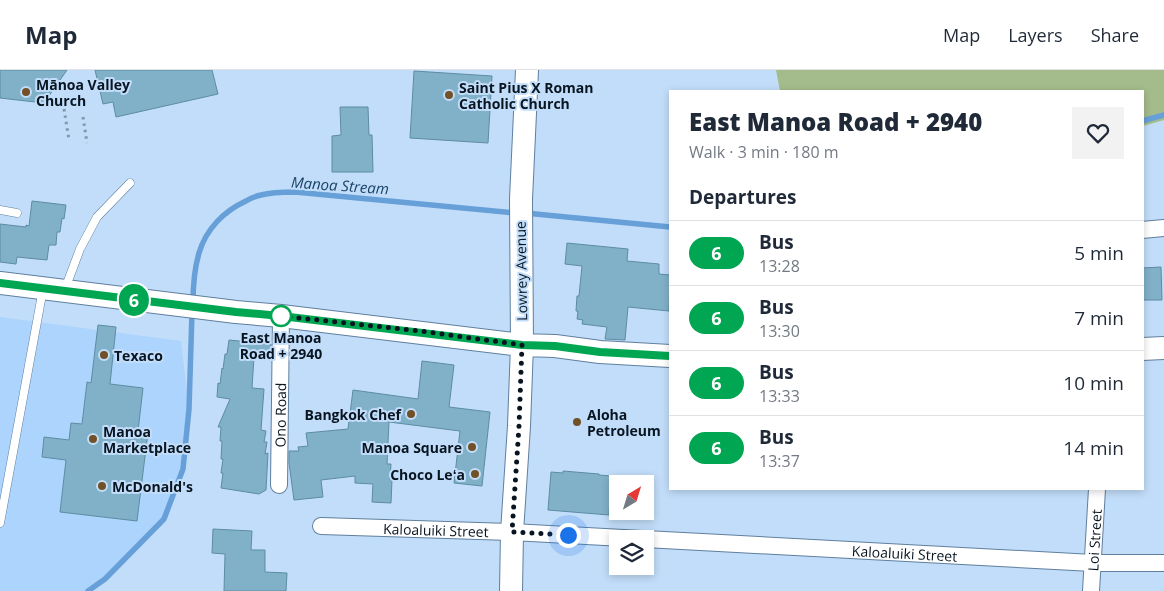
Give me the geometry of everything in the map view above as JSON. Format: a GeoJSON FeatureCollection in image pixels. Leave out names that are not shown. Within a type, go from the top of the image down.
{"type":"FeatureCollection","features":[{"type":"Feature","properties":{"kind":"street","name":"Lowrey Avenue"},"geometry":{"type":"LineString","coordinates":[[510,591],[522,345],[521,199],[527,70]]}},
{"type":"Feature","properties":{"kind":"street"},"geometry":{"type":"LineString","coordinates":[[1144,230],[1164,228]]}},
{"type":"Feature","properties":{"kind":"street"},"geometry":{"type":"LineString","coordinates":[[0,283],[522,345],[669,356]]}},
{"type":"Feature","properties":{"kind":"street","name":"Ono Road"},"geometry":{"type":"LineString","coordinates":[[279,485],[281,316]]}},
{"type":"Feature","properties":{"kind":"street"},"geometry":{"type":"LineString","coordinates":[[1144,349],[1164,348]]}},
{"type":"Feature","properties":{"kind":"street","name":"Loi Street"},"geometry":{"type":"LineString","coordinates":[[1091,591],[1097,490]]}},
{"type":"Feature","properties":{"kind":"street","name":"Kaloaluiki Street"},"geometry":{"type":"LineString","coordinates":[[321,526],[609,537]]}},
{"type":"Feature","properties":{"kind":"street","name":"Kaloaluiki Street"},"geometry":{"type":"LineString","coordinates":[[654,540],[1093,563],[1164,563]]}},
{"type":"Feature","properties":{"kind":"lane"},"geometry":{"type":"LineString","coordinates":[[0,523],[54,290],[80,249],[97,217],[130,183]]}},
{"type":"Feature","properties":{"kind":"lane"},"geometry":{"type":"LineString","coordinates":[[0,210],[17,213]]}},
{"type":"Feature","properties":{"kind":"path"},"geometry":{"type":"LineString","coordinates":[[64,109],[68,140]]}},
{"type":"Feature","properties":{"kind":"path"},"geometry":{"type":"LineString","coordinates":[[83,116],[87,143]]}},
{"type":"Feature","properties":{"kind":"shaded area","name":"Manoa Marketplace"},"geometry":{"type":"Polygon","coordinates":[[[0,317],[181,341],[189,409],[183,469],[164,519],[105,579],[88,591],[0,591],[0,317]]]}},
{"type":"Feature","properties":{"kind":"green space"},"geometry":{"type":"Polygon","coordinates":[[[776,70],[1164,70],[1164,120],[1144,126],[1144,90],[780,90],[776,70]]]}},
{"type":"Feature","properties":{"kind":"building","name":"Mānoa Valley Church"},"geometry":{"type":"Polygon","coordinates":[[[0,70],[67,70],[44,103],[0,98],[0,70]]]}},
{"type":"Feature","properties":{"kind":"building"},"geometry":{"type":"Polygon","coordinates":[[[95,70],[212,70],[218,94],[116,117],[113,102],[103,104],[95,70]]]}},
{"type":"Feature","properties":{"kind":"building"},"geometry":{"type":"Polygon","coordinates":[[[414,71],[492,76],[488,143],[410,138],[414,71]]]}},
{"type":"Feature","properties":{"kind":"building"},"geometry":{"type":"Polygon","coordinates":[[[340,107],[368,107],[369,135],[372,135],[373,172],[332,172],[332,136],[341,135],[340,107]]]}},
{"type":"Feature","properties":{"kind":"building"},"geometry":{"type":"Polygon","coordinates":[[[32,201],[66,205],[60,232],[57,232],[56,245],[49,245],[47,260],[17,257],[16,264],[0,262],[0,224],[29,226],[32,201]]]}},
{"type":"Feature","properties":{"kind":"building"},"geometry":{"type":"Polygon","coordinates":[[[567,243],[628,249],[627,261],[659,264],[659,274],[669,275],[669,311],[628,307],[625,340],[605,339],[607,327],[582,324],[583,320],[577,319],[577,296],[579,296],[582,266],[565,264],[567,243]]]}},
{"type":"Feature","properties":{"kind":"building"},"geometry":{"type":"Polygon","coordinates":[[[1161,267],[1162,300],[1144,300],[1144,268],[1161,267]]]}},
{"type":"Feature","properties":{"kind":"building","name":"McDonald's"},"geometry":{"type":"Polygon","coordinates":[[[98,325],[116,327],[110,384],[143,388],[138,431],[148,432],[137,521],[60,512],[66,460],[42,457],[44,437],[69,440],[71,423],[82,424],[87,382],[91,383],[98,325]]]}},
{"type":"Feature","properties":{"kind":"building"},"geometry":{"type":"Polygon","coordinates":[[[229,340],[271,344],[270,359],[254,357],[252,388],[264,389],[261,430],[266,431],[264,442],[267,442],[265,454],[268,453],[266,490],[259,494],[221,488],[223,459],[221,459],[221,427],[218,427],[230,399],[217,397],[218,383],[220,384],[229,340]]]}},
{"type":"Feature","properties":{"kind":"building"},"geometry":{"type":"Polygon","coordinates":[[[422,361],[454,365],[449,407],[490,412],[482,486],[454,483],[460,431],[389,422],[387,464],[391,464],[391,503],[372,502],[373,484],[355,483],[355,476],[321,480],[323,497],[294,500],[289,451],[299,451],[298,447],[308,446],[306,433],[348,429],[353,390],[418,399],[422,361]]]}},
{"type":"Feature","properties":{"kind":"building"},"geometry":{"type":"Polygon","coordinates":[[[563,471],[609,476],[609,515],[548,510],[551,472],[563,473],[563,471]]]}},
{"type":"Feature","properties":{"kind":"building"},"geometry":{"type":"Polygon","coordinates":[[[213,529],[252,531],[251,550],[265,550],[265,572],[287,573],[286,591],[224,591],[225,554],[212,553],[213,529]]]}},
{"type":"Feature","properties":{"kind":"waterway","name":"Manoa Stream"},"geometry":{"type":"LineString","coordinates":[[1144,120],[1164,115]]}},
{"type":"Feature","properties":{"kind":"waterway","name":"Manoa Stream"},"geometry":{"type":"LineString","coordinates":[[193,303],[196,266],[206,236],[230,210],[257,196],[295,192],[516,213]]}},
{"type":"Feature","properties":{"kind":"waterway","name":"Manoa Stream"},"geometry":{"type":"LineString","coordinates":[[525,213],[669,227]]}},
{"type":"Feature","properties":{"kind":"waterway","name":"Manoa Stream"},"geometry":{"type":"LineString","coordinates":[[88,591],[105,579],[164,519],[183,469],[189,409],[192,312]]}},
{"type":"Feature","properties":{"kind":"bus line","name":"6"},"geometry":{"type":"LineString","coordinates":[[0,283],[236,312],[420,331],[522,345],[669,356]]}},
{"type":"Feature","properties":{"kind":"place","name":"Mānoa Valley Church"},"geometry":{"type":"Point","coordinates":[26,92]}},
{"type":"Feature","properties":{"kind":"place","name":"Saint Pius X Roman Catholic Church"},"geometry":{"type":"Point","coordinates":[449,95]}},
{"type":"Feature","properties":{"kind":"place","name":"East Manoa Road + 2940"},"geometry":{"type":"Point","coordinates":[281,316]}},
{"type":"Feature","properties":{"kind":"place","name":"Texaco"},"geometry":{"type":"Point","coordinates":[104,355]}},
{"type":"Feature","properties":{"kind":"place","name":"Bangkok Chef"},"geometry":{"type":"Point","coordinates":[411,414]}},
{"type":"Feature","properties":{"kind":"place","name":"Aloha Petroleum"},"geometry":{"type":"Point","coordinates":[577,422]}},
{"type":"Feature","properties":{"kind":"place","name":"Manoa Marketplace"},"geometry":{"type":"Point","coordinates":[93,439]}},
{"type":"Feature","properties":{"kind":"place","name":"Manoa Square"},"geometry":{"type":"Point","coordinates":[472,447]}},
{"type":"Feature","properties":{"kind":"place","name":"Choco Leʻa"},"geometry":{"type":"Point","coordinates":[475,474]}},
{"type":"Feature","properties":{"kind":"place","name":"McDonald's"},"geometry":{"type":"Point","coordinates":[102,486]}},
{"type":"Feature","properties":{"kind":"route"},"geometry":{"type":"LineString","coordinates":[[281,316],[420,331],[522,345],[512,532],[568,535]]}}]}
